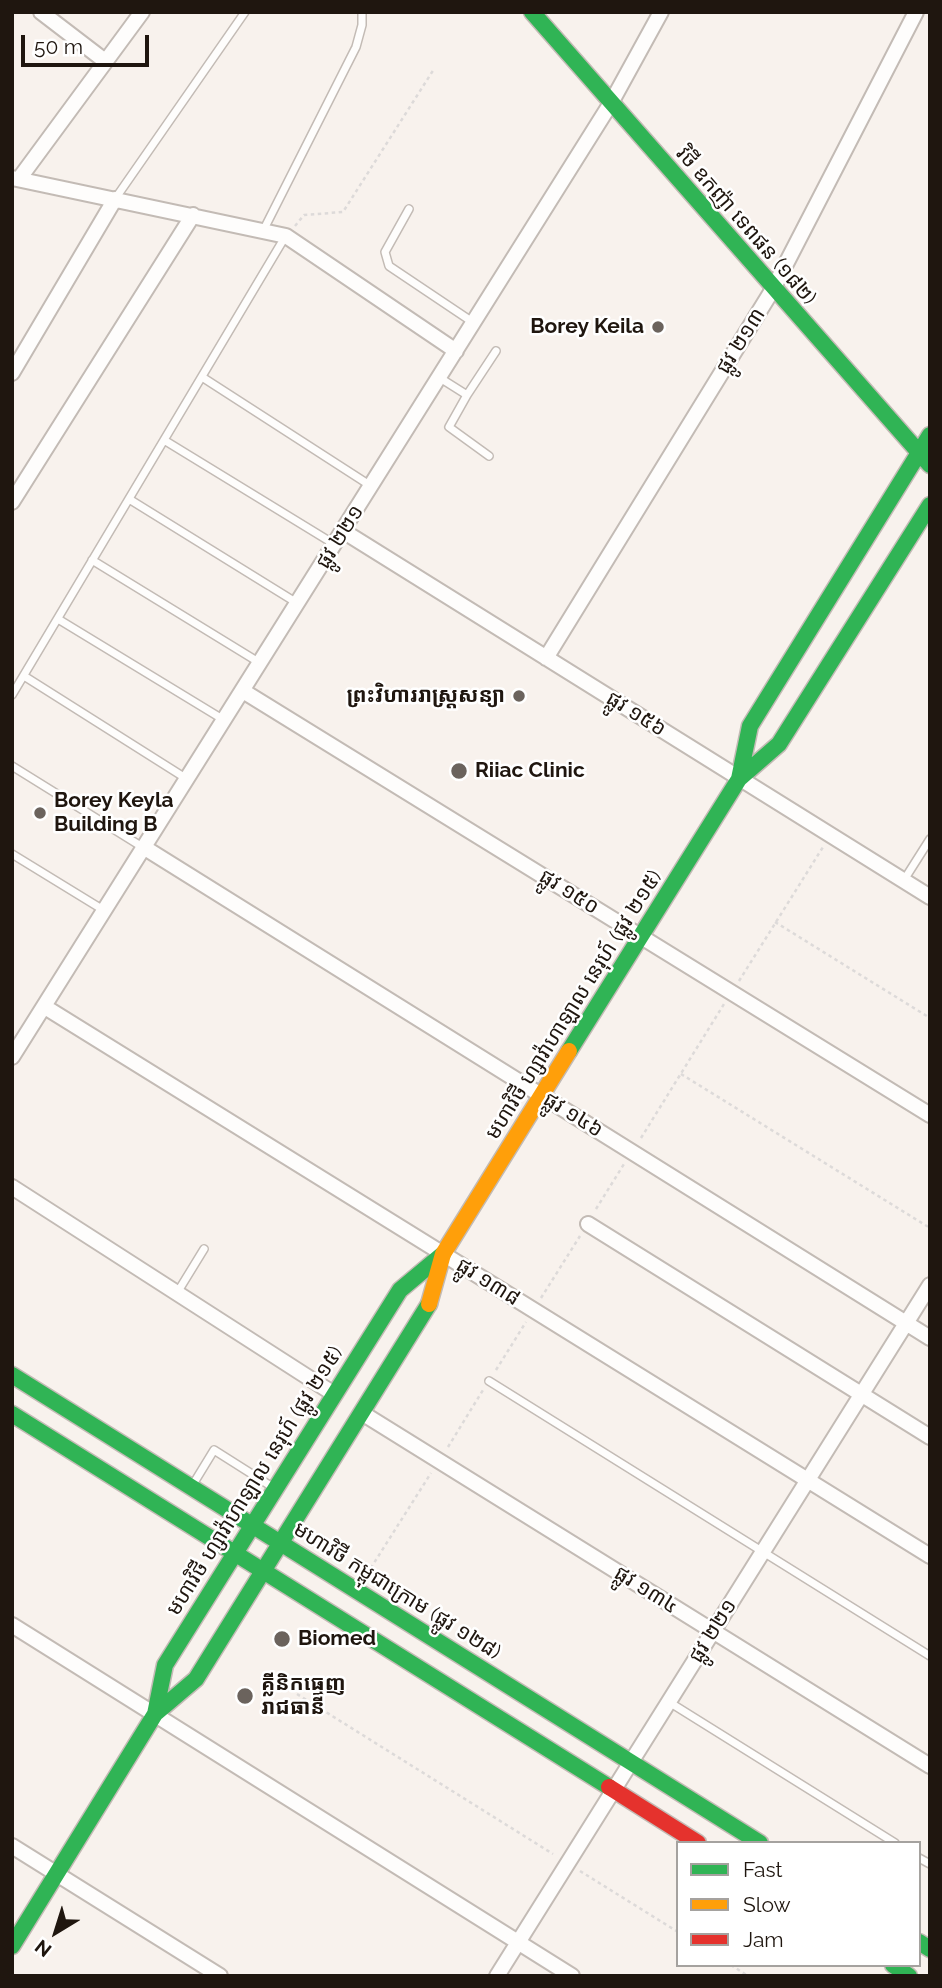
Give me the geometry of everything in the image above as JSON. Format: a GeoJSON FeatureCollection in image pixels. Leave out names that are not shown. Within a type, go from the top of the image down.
{"type":"FeatureCollection","features":[{"type":"Feature","properties":{"kind":"main road","name":"វិថី ឧកញ៉ា ទេពផន (១៨២)"},"geometry":{"type":"LineString","coordinates":[[532,12],[924,460]]}},
{"type":"Feature","properties":{"kind":"main road","name":"មហាវិថី ហ្សាវ៉ាហាឡាល នេរុហ៍ (ផ្លូវ ២១៥)"},"geometry":{"type":"LineString","coordinates":[[739,779],[750,726],[924,460],[930,435]]}},
{"type":"Feature","properties":{"kind":"main road","name":"មហាវិថី ហ្សាវ៉ាហាឡាល នេរុហ៍ (ផ្លូវ ២១៥)"},"geometry":{"type":"LineString","coordinates":[[12,1945],[155,1714],[196,1679],[428,1308],[443,1254],[739,779],[779,744],[930,505]]}},
{"type":"Feature","properties":{"kind":"main road","name":"មហាវិថី ហ្សាវ៉ាហាឡាល នេរុហ៍ (ផ្លូវ ២១៥)"},"geometry":{"type":"LineString","coordinates":[[155,1714],[165,1665],[235,1552],[400,1290],[443,1254]]}},
{"type":"Feature","properties":{"kind":"main road","name":"មហាវិថី កម្ពុជាក្រោម (ផ្លូវ ១២៨)"},"geometry":{"type":"LineString","coordinates":[[12,1375],[757,1841]]}},
{"type":"Feature","properties":{"kind":"main road"},"geometry":{"type":"LineString","coordinates":[[12,1414],[695,1841]]}},
{"type":"Feature","properties":{"kind":"street"},"geometry":{"type":"LineString","coordinates":[[41,12],[105,61]]}},
{"type":"Feature","properties":{"kind":"street"},"geometry":{"type":"LineString","coordinates":[[142,12],[14,182],[115,199],[286,236],[456,351]]}},
{"type":"Feature","properties":{"kind":"street","name":"ផ្លូវ ២២១"},"geometry":{"type":"LineString","coordinates":[[12,1057],[18,1037],[45,1007],[475,323],[611,103],[661,12]]}},
{"type":"Feature","properties":{"kind":"street","name":"ផ្លូវ ២១៣"},"geometry":{"type":"LineString","coordinates":[[546,658],[773,289],[916,12]]}},
{"type":"Feature","properties":{"kind":"street"},"geometry":{"type":"LineString","coordinates":[[12,373],[115,199]]}},
{"type":"Feature","properties":{"kind":"street"},"geometry":{"type":"LineString","coordinates":[[12,502],[193,215]]}},
{"type":"Feature","properties":{"kind":"street","name":"ផ្លូវ ១៥៦"},"geometry":{"type":"LineString","coordinates":[[343,531],[930,897]]}},
{"type":"Feature","properties":{"kind":"street","name":"ផ្លូវ ១៥០"},"geometry":{"type":"LineString","coordinates":[[243,691],[930,1115]]}},
{"type":"Feature","properties":{"kind":"street","name":"ផ្លូវ ១៤៦"},"geometry":{"type":"LineString","coordinates":[[145,848],[930,1338]]}},
{"type":"Feature","properties":{"kind":"street","name":"ផ្លូវ ១៣៨"},"geometry":{"type":"LineString","coordinates":[[45,1007],[930,1556]]}},
{"type":"Feature","properties":{"kind":"street"},"geometry":{"type":"LineString","coordinates":[[12,1187],[334,1394]]}},
{"type":"Feature","properties":{"kind":"street"},"geometry":{"type":"LineString","coordinates":[[588,1224],[930,1437]]}},
{"type":"Feature","properties":{"kind":"street","name":"ផ្លូវ ២២១"},"geometry":{"type":"LineString","coordinates":[[497,1976],[930,1285]]}},
{"type":"Feature","properties":{"kind":"street","name":"ផ្លូវ ១៣៤"},"geometry":{"type":"LineString","coordinates":[[362,1413],[930,1766]]}},
{"type":"Feature","properties":{"kind":"street"},"geometry":{"type":"LineString","coordinates":[[12,1625],[572,1976]]}},
{"type":"Feature","properties":{"kind":"street"},"geometry":{"type":"LineString","coordinates":[[12,1846],[220,1976]]}},
{"type":"Feature","properties":{"kind":"lane"},"geometry":{"type":"LineString","coordinates":[[115,199],[244,12]]}},
{"type":"Feature","properties":{"kind":"lane"},"geometry":{"type":"LineString","coordinates":[[263,231],[356,47],[362,25],[362,12]]}},
{"type":"Feature","properties":{"kind":"lane"},"geometry":{"type":"LineString","coordinates":[[409,209],[385,252],[385,260],[389,266],[475,323]]}},
{"type":"Feature","properties":{"kind":"lane"},"geometry":{"type":"LineString","coordinates":[[12,695],[286,236]]}},
{"type":"Feature","properties":{"kind":"lane"},"geometry":{"type":"LineString","coordinates":[[489,456],[449,427],[496,351]]}},
{"type":"Feature","properties":{"kind":"lane"},"geometry":{"type":"LineString","coordinates":[[202,377],[371,487]]}},
{"type":"Feature","properties":{"kind":"lane"},"geometry":{"type":"LineString","coordinates":[[440,378],[467,395]]}},
{"type":"Feature","properties":{"kind":"lane"},"geometry":{"type":"LineString","coordinates":[[164,440],[334,545]]}},
{"type":"Feature","properties":{"kind":"lane"},"geometry":{"type":"LineString","coordinates":[[129,499],[298,603]]}},
{"type":"Feature","properties":{"kind":"lane"},"geometry":{"type":"LineString","coordinates":[[92,560],[260,663]]}},
{"type":"Feature","properties":{"kind":"lane"},"geometry":{"type":"LineString","coordinates":[[58,619],[225,720]]}},
{"type":"Feature","properties":{"kind":"lane"},"geometry":{"type":"LineString","coordinates":[[24,676],[188,780]]}},
{"type":"Feature","properties":{"kind":"lane"},"geometry":{"type":"LineString","coordinates":[[12,766],[145,848]]}},
{"type":"Feature","properties":{"kind":"lane"},"geometry":{"type":"LineString","coordinates":[[904,881],[930,839]]}},
{"type":"Feature","properties":{"kind":"lane"},"geometry":{"type":"LineString","coordinates":[[12,854],[105,911]]}},
{"type":"Feature","properties":{"kind":"lane"},"geometry":{"type":"LineString","coordinates":[[177,1293],[204,1249]]}},
{"type":"Feature","properties":{"kind":"lane"},"geometry":{"type":"LineString","coordinates":[[489,1381],[930,1656]]}},
{"type":"Feature","properties":{"kind":"lane"},"geometry":{"type":"LineString","coordinates":[[191,1487],[214,1450],[275,1489]]}},
{"type":"Feature","properties":{"kind":"lane"},"geometry":{"type":"LineString","coordinates":[[669,1702],[892,1841]]}},
{"type":"Feature","properties":{"kind":"path"},"geometry":{"type":"LineString","coordinates":[[286,236],[304,215],[343,212],[434,69]]}},
{"type":"Feature","properties":{"kind":"path"},"geometry":{"type":"LineString","coordinates":[[775,922],[930,1018]]}},
{"type":"Feature","properties":{"kind":"path"},"geometry":{"type":"LineString","coordinates":[[681,1074],[930,1228]]}},
{"type":"Feature","properties":{"kind":"path"},"geometry":{"type":"LineString","coordinates":[[357,1590],[439,1461]]}},
{"type":"Feature","properties":{"kind":"path"},"geometry":{"type":"LineString","coordinates":[[297,1694],[676,1931]]}},
{"type":"Feature","properties":{"kind":"traffic: fast"},"geometry":{"type":"LineString","coordinates":[[532,12],[930,465]]}},
{"type":"Feature","properties":{"kind":"traffic: fast"},"geometry":{"type":"LineString","coordinates":[[739,779],[750,726],[930,435]]}},
{"type":"Feature","properties":{"kind":"traffic: fast"},"geometry":{"type":"LineString","coordinates":[[569,1051],[739,779],[779,744],[930,505]]}},
{"type":"Feature","properties":{"kind":"traffic: fast"},"geometry":{"type":"LineString","coordinates":[[155,1714],[165,1665],[400,1290],[443,1254]]}},
{"type":"Feature","properties":{"kind":"traffic: fast"},"geometry":{"type":"LineString","coordinates":[[12,1946],[155,1714],[196,1679],[429,1304]]}},
{"type":"Feature","properties":{"kind":"traffic: fast"},"geometry":{"type":"LineString","coordinates":[[12,1375],[757,1841]]}},
{"type":"Feature","properties":{"kind":"traffic: fast"},"geometry":{"type":"LineString","coordinates":[[12,1414],[609,1787]]}},
{"type":"Feature","properties":{"kind":"traffic: fast"},"geometry":{"type":"LineString","coordinates":[[921,1943],[930,1949]]}},
{"type":"Feature","properties":{"kind":"traffic: fast"},"geometry":{"type":"LineString","coordinates":[[896,1967],[909,1976]]}},
{"type":"Feature","properties":{"kind":"traffic: slow"},"geometry":{"type":"LineString","coordinates":[[429,1304],[443,1254],[569,1051]]}},
{"type":"Feature","properties":{"kind":"traffic: jam"},"geometry":{"type":"LineString","coordinates":[[609,1787],[695,1841]]}},
{"type":"Feature","properties":{"kind":"place","name":"Borey Keila"},"geometry":{"type":"Point","coordinates":[658,327]}},
{"type":"Feature","properties":{"kind":"place","name":"ព្រះវិហាររាស្ត្រសន្យា"},"geometry":{"type":"Point","coordinates":[519,696]}},
{"type":"Feature","properties":{"kind":"place","name":"Riiac Clinic"},"geometry":{"type":"Point","coordinates":[459,771]}},
{"type":"Feature","properties":{"kind":"place","name":"Borey Keyla Building B"},"geometry":{"type":"Point","coordinates":[40,813]}},
{"type":"Feature","properties":{"kind":"place","name":"Biomed"},"geometry":{"type":"Point","coordinates":[282,1639]}},
{"type":"Feature","properties":{"kind":"place","name":"គ្លីនិកធ្មេញ រាជធានី"},"geometry":{"type":"Point","coordinates":[245,1696]}}]}
